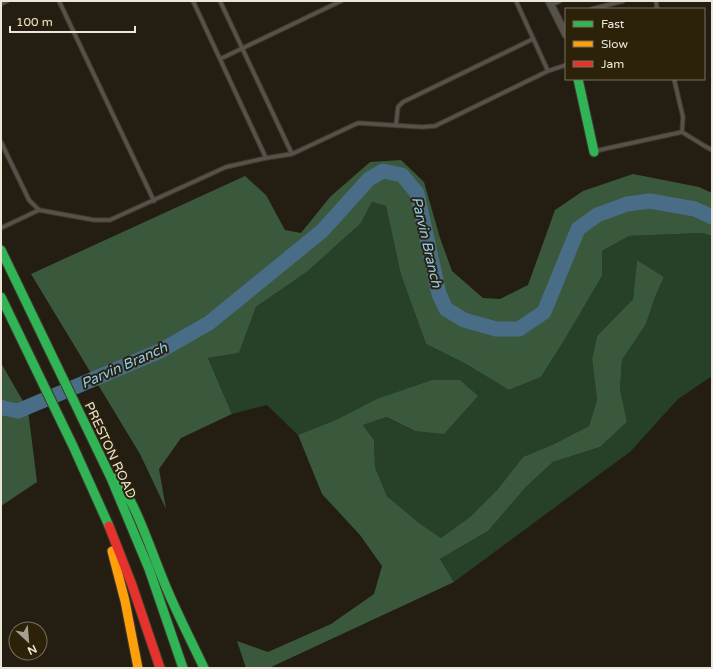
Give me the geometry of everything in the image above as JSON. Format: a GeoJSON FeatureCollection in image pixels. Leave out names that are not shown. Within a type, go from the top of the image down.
{"type":"FeatureCollection","features":[{"type":"Feature","properties":{"kind":"main road"},"geometry":{"type":"LineString","coordinates":[[578,80],[594,152]]}},
{"type":"Feature","properties":{"kind":"main road","name":"PRESTON ROAD"},"geometry":{"type":"LineString","coordinates":[[1,250],[111,478],[149,569],[183,668]]}},
{"type":"Feature","properties":{"kind":"main road"},"geometry":{"type":"LineString","coordinates":[[1,297],[83,468],[118,548],[140,607],[160,668]]}},
{"type":"Feature","properties":{"kind":"main road"},"geometry":{"type":"LineString","coordinates":[[97,447],[120,480],[134,507],[163,579],[204,668]]}},
{"type":"Feature","properties":{"kind":"main road"},"geometry":{"type":"LineString","coordinates":[[83,468],[107,533],[115,561],[125,601],[138,668]]}},
{"type":"Feature","properties":{"kind":"street"},"geometry":{"type":"LineString","coordinates":[[550,3],[565,33]]}},
{"type":"Feature","properties":{"kind":"lane"},"geometry":{"type":"LineString","coordinates":[[1,4],[7,1]]}},
{"type":"Feature","properties":{"kind":"lane"},"geometry":{"type":"LineString","coordinates":[[59,1],[154,201]]}},
{"type":"Feature","properties":{"kind":"lane"},"geometry":{"type":"LineString","coordinates":[[193,1],[266,158]]}},
{"type":"Feature","properties":{"kind":"lane"},"geometry":{"type":"LineString","coordinates":[[220,1],[292,154]]}},
{"type":"Feature","properties":{"kind":"lane"},"geometry":{"type":"LineString","coordinates":[[220,59],[341,1]]}},
{"type":"Feature","properties":{"kind":"lane"},"geometry":{"type":"LineString","coordinates":[[516,1],[548,71]]}},
{"type":"Feature","properties":{"kind":"lane"},"geometry":{"type":"LineString","coordinates":[[550,3],[560,1]]}},
{"type":"Feature","properties":{"kind":"lane"},"geometry":{"type":"LineString","coordinates":[[596,8],[623,1]]}},
{"type":"Feature","properties":{"kind":"lane"},"geometry":{"type":"LineString","coordinates":[[396,125],[398,107],[402,102],[533,39]]}},
{"type":"Feature","properties":{"kind":"lane"},"geometry":{"type":"LineString","coordinates":[[1,142],[29,200],[39,210],[94,220],[110,220],[226,167],[292,154],[358,123],[422,127],[434,126],[548,71],[565,65]]}},
{"type":"Feature","properties":{"kind":"lane"},"geometry":{"type":"LineString","coordinates":[[674,80],[683,117],[682,132]]}},
{"type":"Feature","properties":{"kind":"lane"},"geometry":{"type":"LineString","coordinates":[[594,152],[682,132],[712,150]]}},
{"type":"Feature","properties":{"kind":"lane"},"geometry":{"type":"LineString","coordinates":[[1,228],[39,210]]}},
{"type":"Feature","properties":{"kind":"green space"},"geometry":{"type":"Polygon","coordinates":[[[401,160],[424,182],[440,238],[452,271],[483,298],[500,299],[528,285],[555,210],[583,191],[633,174],[699,187],[712,193],[712,236],[702,233],[629,236],[602,251],[602,276],[541,377],[509,390],[466,364],[426,344],[401,275],[386,206],[372,202],[361,223],[308,271],[256,307],[239,353],[208,358],[232,414],[181,438],[159,469],[166,509],[140,454],[31,274],[245,176],[266,195],[285,230],[301,233],[330,197],[370,162],[401,160]]]}},
{"type":"Feature","properties":{"kind":"green space"},"geometry":{"type":"Polygon","coordinates":[[[372,202],[386,206],[401,275],[426,344],[466,364],[509,390],[541,377],[602,276],[602,251],[629,236],[702,233],[712,236],[712,376],[678,399],[631,451],[454,582],[440,559],[488,531],[526,487],[553,462],[600,447],[627,422],[620,389],[622,360],[646,324],[655,297],[664,277],[637,260],[633,299],[597,336],[592,359],[597,400],[589,426],[554,444],[523,457],[497,490],[471,516],[441,538],[419,523],[387,496],[375,467],[374,440],[363,425],[385,417],[415,431],[478,396],[338,419],[298,435],[267,405],[232,414],[208,358],[239,353],[256,307],[308,271],[361,223],[372,202]]]}},
{"type":"Feature","properties":{"kind":"green space"},"geometry":{"type":"Polygon","coordinates":[[[637,260],[664,277],[655,297],[646,324],[622,360],[620,389],[627,422],[600,447],[553,462],[526,487],[488,531],[440,559],[454,582],[269,668],[246,668],[237,641],[268,652],[331,624],[374,594],[382,566],[360,535],[322,494],[298,435],[338,419],[377,399],[432,380],[460,380],[478,396],[444,434],[415,431],[386,417],[363,425],[374,440],[375,467],[387,496],[419,523],[441,538],[471,516],[497,490],[523,457],[554,444],[589,426],[597,400],[592,359],[597,336],[633,299],[637,260]]]}},
{"type":"Feature","properties":{"kind":"green space"},"geometry":{"type":"Polygon","coordinates":[[[1,363],[28,410],[37,482],[1,506],[1,363]]]}},
{"type":"Feature","properties":{"kind":"waterway","name":"Parvin Branch"},"geometry":{"type":"LineString","coordinates":[[1,407],[18,411],[160,351],[209,323],[322,231],[369,179],[383,171],[402,175],[417,193],[439,294],[446,309],[464,320],[496,329],[519,329],[544,312],[578,229],[597,215],[627,204],[650,201],[695,209],[712,217]]}},
{"type":"Feature","properties":{"kind":"traffic: fast"},"geometry":{"type":"LineString","coordinates":[[578,80],[594,152]]}},
{"type":"Feature","properties":{"kind":"traffic: fast"},"geometry":{"type":"LineString","coordinates":[[1,250],[111,478],[149,569],[183,668]]}},
{"type":"Feature","properties":{"kind":"traffic: fast"},"geometry":{"type":"LineString","coordinates":[[1,297],[73,446],[109,526]]}},
{"type":"Feature","properties":{"kind":"traffic: fast"},"geometry":{"type":"LineString","coordinates":[[117,477],[142,526],[172,600],[204,668]]}},
{"type":"Feature","properties":{"kind":"traffic: slow"},"geometry":{"type":"LineString","coordinates":[[112,551],[125,601],[138,668]]}},
{"type":"Feature","properties":{"kind":"traffic: jam"},"geometry":{"type":"LineString","coordinates":[[109,526],[132,585],[160,668]]}}]}
